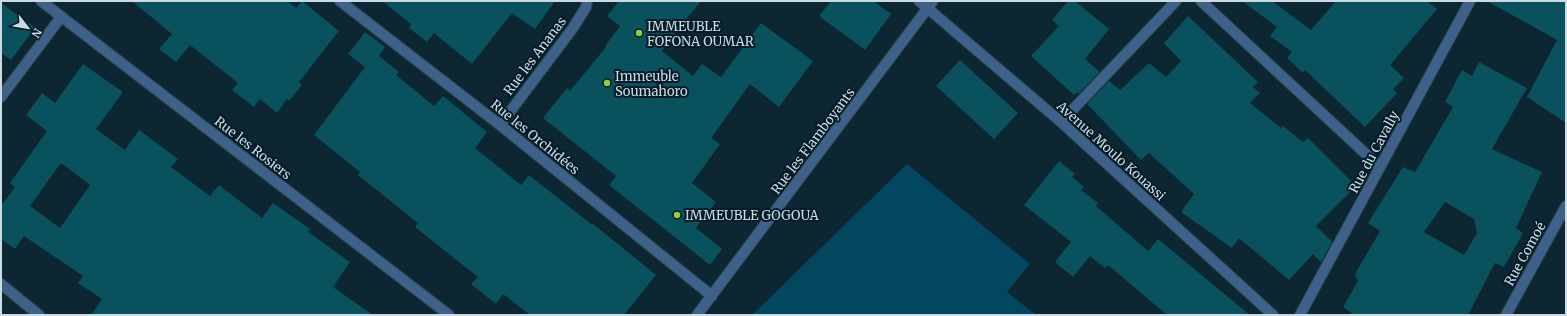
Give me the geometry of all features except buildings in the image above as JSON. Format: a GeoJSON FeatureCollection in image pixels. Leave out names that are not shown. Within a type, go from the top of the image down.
{"type":"FeatureCollection","features":[{"type":"Feature","properties":{"kind":"street","name":"Rue les Rosiers"},"geometry":{"type":"LineString","coordinates":[[41,1],[449,315]]}},
{"type":"Feature","properties":{"kind":"street","name":"Rue les Orchidées"},"geometry":{"type":"LineString","coordinates":[[340,1],[500,125],[712,296]]}},
{"type":"Feature","properties":{"kind":"street","name":"Rue les Ananas"},"geometry":{"type":"LineString","coordinates":[[500,125],[573,28],[586,7],[587,1]]}},
{"type":"Feature","properties":{"kind":"street","name":"Avenue Moulo Kouassi"},"geometry":{"type":"LineString","coordinates":[[919,1],[931,5],[1274,315]]}},
{"type":"Feature","properties":{"kind":"street"},"geometry":{"type":"LineString","coordinates":[[1061,122],[1176,1]]}},
{"type":"Feature","properties":{"kind":"street"},"geometry":{"type":"LineString","coordinates":[[1201,1],[1380,167]]}},
{"type":"Feature","properties":{"kind":"street","name":"Rue du Cavally"},"geometry":{"type":"LineString","coordinates":[[1300,315],[1468,2]]}},
{"type":"Feature","properties":{"kind":"street","name":"Rue les Flamboyants"},"geometry":{"type":"LineString","coordinates":[[697,315],[931,5]]}},
{"type":"Feature","properties":{"kind":"street"},"geometry":{"type":"LineString","coordinates":[[1,97],[61,17]]}},
{"type":"Feature","properties":{"kind":"street","name":"Rue Comoé"},"geometry":{"type":"LineString","coordinates":[[1506,315],[1566,206]]}},
{"type":"Feature","properties":{"kind":"street"},"geometry":{"type":"LineString","coordinates":[[1,284],[39,315]]}},
{"type":"Feature","properties":{"kind":"shaded area"},"geometry":{"type":"Polygon","coordinates":[[[907,164],[1030,264],[1007,292],[1036,315],[752,315],[907,164]]]}},
{"type":"Feature","properties":{"kind":"place","name":"IMMEUBLE FOFONA OUMAR"},"geometry":{"type":"Point","coordinates":[639,33]}},
{"type":"Feature","properties":{"kind":"place","name":"Immeuble Soumahoro"},"geometry":{"type":"Point","coordinates":[607,83]}},
{"type":"Feature","properties":{"kind":"place","name":"IMMEUBLE GOGOUA"},"geometry":{"type":"Point","coordinates":[677,215]}}]}
